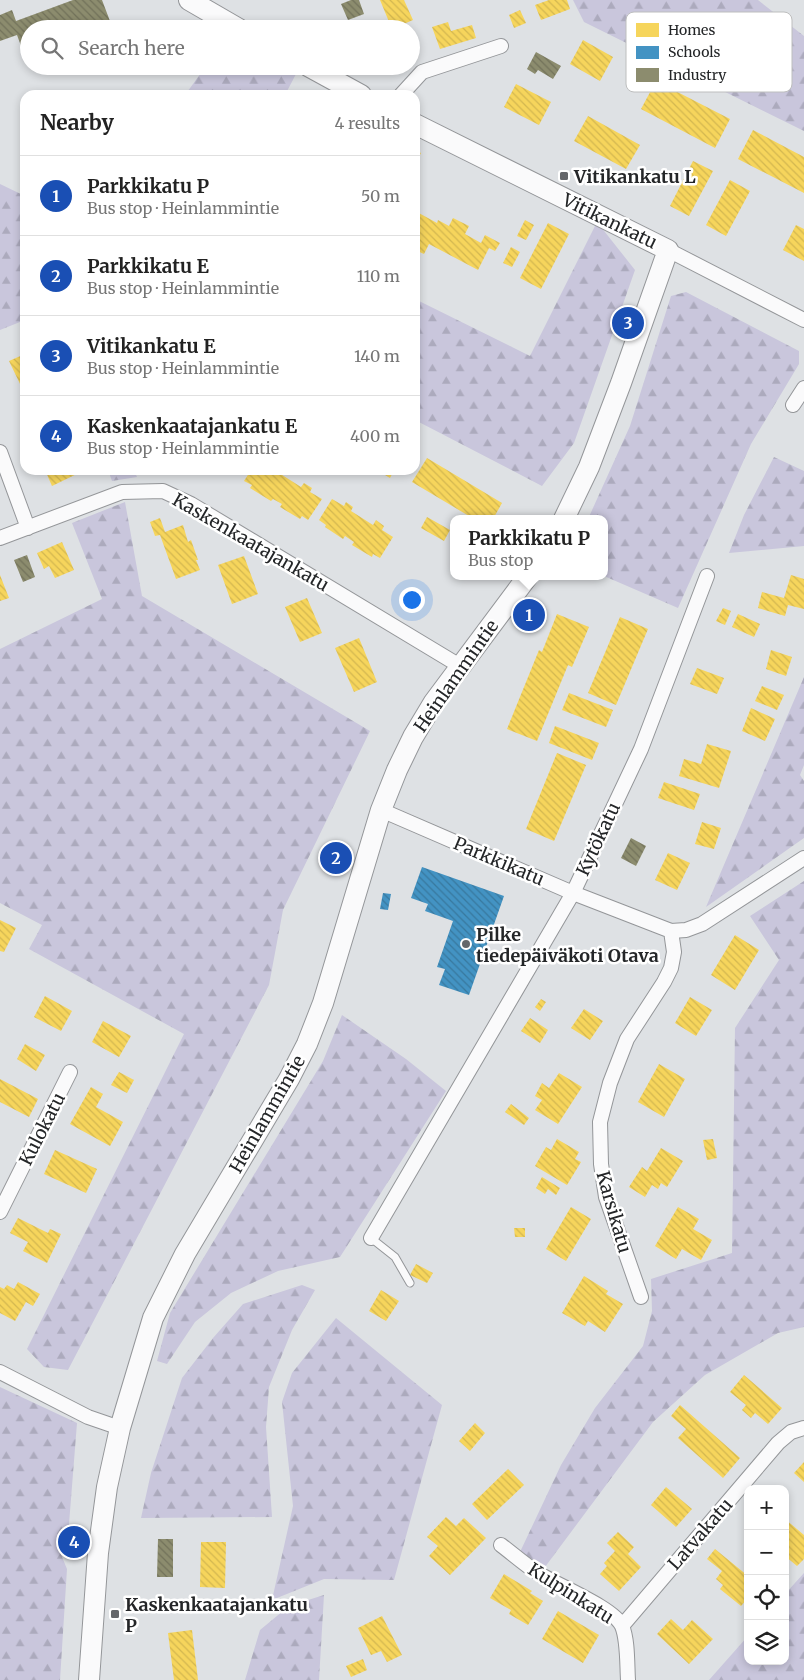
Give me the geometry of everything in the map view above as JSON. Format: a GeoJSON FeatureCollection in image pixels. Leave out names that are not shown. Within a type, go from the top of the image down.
{"type":"FeatureCollection","features":[{"type":"Feature","properties":{"kind":"street"},"geometry":{"type":"LineString","coordinates":[[189,0],[223,20]]}},
{"type":"Feature","properties":{"kind":"street"},"geometry":{"type":"LineString","coordinates":[[420,74],[501,46]]}},
{"type":"Feature","properties":{"kind":"street"},"geometry":{"type":"LineString","coordinates":[[324,75],[352,90]]}},
{"type":"Feature","properties":{"kind":"street"},"geometry":{"type":"LineString","coordinates":[[405,90],[419,75]]}},
{"type":"Feature","properties":{"kind":"street","name":"Vitikankatu"},"geometry":{"type":"LineString","coordinates":[[420,126],[804,320]]}},
{"type":"Feature","properties":{"kind":"street"},"geometry":{"type":"LineString","coordinates":[[566,515],[589,467],[668,250]]}},
{"type":"Feature","properties":{"kind":"street"},"geometry":{"type":"LineString","coordinates":[[793,405],[804,388]]}},
{"type":"Feature","properties":{"kind":"street"},"geometry":{"type":"LineString","coordinates":[[0,452],[28,528]]}},
{"type":"Feature","properties":{"kind":"street","name":"Kaskenkaatajankatu"},"geometry":{"type":"LineString","coordinates":[[0,538],[122,492],[163,491],[191,504],[460,666]]}},
{"type":"Feature","properties":{"kind":"street","name":"Kytökatu"},"geometry":{"type":"LineString","coordinates":[[371,1238],[573,893],[641,749],[707,576]]}},
{"type":"Feature","properties":{"kind":"street","name":"Heinlammintie"},"geometry":{"type":"LineString","coordinates":[[89,1680],[98,1553],[107,1487],[120,1428],[153,1318],[185,1254],[289,1079],[307,1044],[323,1003],[381,810],[396,770],[434,702],[525,580]]}},
{"type":"Feature","properties":{"kind":"street","name":"Parkkikatu"},"geometry":{"type":"LineString","coordinates":[[381,810],[573,893],[671,931]]}},
{"type":"Feature","properties":{"kind":"street"},"geometry":{"type":"LineString","coordinates":[[671,931],[686,930],[702,924],[804,858]]}},
{"type":"Feature","properties":{"kind":"street","name":"Karsikatu"},"geometry":{"type":"LineString","coordinates":[[641,1297],[606,1197],[601,1164],[600,1122],[610,1083],[627,1039],[671,968],[674,952],[671,931]]}},
{"type":"Feature","properties":{"kind":"street","name":"Kulokatu"},"geometry":{"type":"LineString","coordinates":[[0,1212],[70,1072]]}},
{"type":"Feature","properties":{"kind":"street"},"geometry":{"type":"LineString","coordinates":[[0,1372],[88,1417],[120,1428]]}},
{"type":"Feature","properties":{"kind":"street","name":"Latvakatu"},"geometry":{"type":"LineString","coordinates":[[622,1626],[778,1443],[791,1432],[804,1428]]}},
{"type":"Feature","properties":{"kind":"street","name":"Kulpinkatu"},"geometry":{"type":"LineString","coordinates":[[501,1545],[537,1573],[602,1608],[622,1626],[626,1646],[628,1680]]}},
{"type":"Feature","properties":{"kind":"lane"},"geometry":{"type":"LineString","coordinates":[[371,1238],[395,1257],[410,1283]]}},
{"type":"Feature","properties":{"kind":"green space"},"geometry":{"type":"Polygon","coordinates":[[[573,0],[758,0],[773,12],[626,12],[626,43],[584,22],[573,0]]]}},
{"type":"Feature","properties":{"kind":"green space"},"geometry":{"type":"Polygon","coordinates":[[[792,27],[804,36],[804,131],[725,92],[792,92],[792,27]]]}},
{"type":"Feature","properties":{"kind":"green space"},"geometry":{"type":"Polygon","coordinates":[[[199,75],[295,75],[288,90],[189,90],[199,75]]]}},
{"type":"Feature","properties":{"kind":"green space"},"geometry":{"type":"Polygon","coordinates":[[[0,184],[20,194],[20,322],[0,330],[0,184]]]}},
{"type":"Feature","properties":{"kind":"green space"},"geometry":{"type":"Polygon","coordinates":[[[597,222],[635,270],[574,443],[542,486],[420,423],[420,301],[530,356],[597,222]]]}},
{"type":"Feature","properties":{"kind":"green space"},"geometry":{"type":"Polygon","coordinates":[[[686,292],[799,351],[799,364],[751,444],[678,608],[608,578],[608,515],[590,515],[630,426],[671,296],[686,292]]]}},
{"type":"Feature","properties":{"kind":"green space"},"geometry":{"type":"Polygon","coordinates":[[[774,457],[804,471],[804,546],[729,553],[744,515],[774,457]]]}},
{"type":"Feature","properties":{"kind":"green space"},"geometry":{"type":"Polygon","coordinates":[[[110,475],[136,475],[137,477],[112,481],[110,475]]]}},
{"type":"Feature","properties":{"kind":"green space"},"geometry":{"type":"Polygon","coordinates":[[[125,502],[142,596],[370,731],[283,910],[269,985],[68,1370],[44,1367],[27,1349],[184,1034],[29,949],[42,925],[0,903],[0,649],[102,599],[72,523],[125,502]]]}},
{"type":"Feature","properties":{"kind":"green space"},"geometry":{"type":"Polygon","coordinates":[[[804,677],[804,765],[800,775],[804,781],[804,838],[706,907],[804,677]]]}},
{"type":"Feature","properties":{"kind":"green space"},"geometry":{"type":"Polygon","coordinates":[[[804,881],[804,1327],[778,1333],[705,1375],[653,1422],[545,1567],[520,1552],[561,1465],[595,1408],[643,1346],[652,1311],[651,1279],[732,1253],[735,1028],[779,960],[750,916],[804,881]]]}},
{"type":"Feature","properties":{"kind":"green space"},"geometry":{"type":"Polygon","coordinates":[[[342,1015],[406,1059],[446,1091],[340,1257],[278,1271],[231,1293],[195,1322],[167,1364],[157,1361],[170,1313],[323,1061],[342,1015]]]}},
{"type":"Feature","properties":{"kind":"green space"},"geometry":{"type":"Polygon","coordinates":[[[302,1285],[315,1290],[292,1330],[269,1387],[266,1427],[272,1517],[141,1518],[151,1473],[182,1378],[213,1338],[243,1304],[302,1285]]]}},
{"type":"Feature","properties":{"kind":"green space"},"geometry":{"type":"Polygon","coordinates":[[[336,1318],[442,1405],[394,1580],[324,1579],[272,1600],[293,1506],[282,1402],[292,1373],[336,1318]]]}},
{"type":"Feature","properties":{"kind":"green space"},"geometry":{"type":"Polygon","coordinates":[[[0,1387],[77,1423],[69,1524],[60,1552],[67,1569],[60,1680],[0,1680],[0,1387]]]}},
{"type":"Feature","properties":{"kind":"green space"},"geometry":{"type":"Polygon","coordinates":[[[804,1573],[804,1680],[709,1680],[744,1641],[744,1665],[789,1665],[789,1590],[804,1573]]]}},
{"type":"Feature","properties":{"kind":"green space"},"geometry":{"type":"Polygon","coordinates":[[[324,1595],[319,1680],[245,1680],[260,1630],[289,1606],[324,1595]]]}},
{"type":"Feature","properties":{"kind":"building: Homes"},"geometry":{"type":"Polygon","coordinates":[[[380,0],[404,0],[413,20],[388,20],[380,0]]]}},
{"type":"Feature","properties":{"kind":"building: Homes"},"geometry":{"type":"Polygon","coordinates":[[[549,0],[567,0],[570,9],[541,20],[535,5],[549,0]]]}},
{"type":"Feature","properties":{"kind":"building: Homes"},"geometry":{"type":"Polygon","coordinates":[[[520,10],[526,23],[514,28],[509,15],[520,10]]]}},
{"type":"Feature","properties":{"kind":"building: Homes"},"geometry":{"type":"Polygon","coordinates":[[[448,22],[451,31],[472,25],[476,38],[440,49],[432,27],[448,22]]]}},
{"type":"Feature","properties":{"kind":"building: Homes"},"geometry":{"type":"Polygon","coordinates":[[[583,40],[613,57],[600,81],[570,64],[583,40]]]}},
{"type":"Feature","properties":{"kind":"building: Homes"},"geometry":{"type":"Polygon","coordinates":[[[516,84],[551,102],[539,125],[504,107],[516,84]]]}},
{"type":"Feature","properties":{"kind":"building: Homes"},"geometry":{"type":"Polygon","coordinates":[[[650,92],[677,92],[730,119],[715,148],[641,109],[650,92]]]}},
{"type":"Feature","properties":{"kind":"building: Homes"},"geometry":{"type":"Polygon","coordinates":[[[588,116],[640,145],[626,169],[574,141],[588,116]]]}},
{"type":"Feature","properties":{"kind":"building: Homes"},"geometry":{"type":"Polygon","coordinates":[[[753,130],[804,157],[804,193],[738,159],[753,130]]]}},
{"type":"Feature","properties":{"kind":"building: Homes"},"geometry":{"type":"Polygon","coordinates":[[[693,161],[713,171],[689,216],[670,206],[693,161]]]}},
{"type":"Feature","properties":{"kind":"building: Homes"},"geometry":{"type":"Polygon","coordinates":[[[730,180],[750,191],[726,236],[706,225],[730,180]]]}},
{"type":"Feature","properties":{"kind":"building: Homes"},"geometry":{"type":"Polygon","coordinates":[[[420,214],[437,223],[438,220],[449,226],[453,218],[469,226],[465,234],[481,243],[485,235],[500,243],[495,251],[489,248],[478,270],[429,244],[424,254],[420,252],[420,214]]]}},
{"type":"Feature","properties":{"kind":"building: Homes"},"geometry":{"type":"Polygon","coordinates":[[[525,220],[534,225],[526,240],[517,236],[525,220]]]}},
{"type":"Feature","properties":{"kind":"building: Homes"},"geometry":{"type":"Polygon","coordinates":[[[548,223],[569,234],[541,289],[520,278],[548,223]]]}},
{"type":"Feature","properties":{"kind":"building: Homes"},"geometry":{"type":"Polygon","coordinates":[[[796,225],[804,229],[804,261],[783,250],[796,225]]]}},
{"type":"Feature","properties":{"kind":"building: Homes"},"geometry":{"type":"Polygon","coordinates":[[[511,247],[520,252],[512,267],[503,263],[511,247]]]}},
{"type":"Feature","properties":{"kind":"building: Homes"},"geometry":{"type":"Polygon","coordinates":[[[20,356],[20,384],[9,361],[20,356]]]}},
{"type":"Feature","properties":{"kind":"building: Homes"},"geometry":{"type":"Polygon","coordinates":[[[427,458],[502,503],[495,515],[467,515],[412,482],[416,475],[420,475],[420,469],[427,458]]]}},
{"type":"Feature","properties":{"kind":"building: Homes"},"geometry":{"type":"Polygon","coordinates":[[[47,475],[75,475],[52,486],[47,475]]]}},
{"type":"Feature","properties":{"kind":"building: Homes"},"geometry":{"type":"Polygon","coordinates":[[[248,475],[282,475],[301,487],[304,483],[312,488],[310,492],[322,499],[308,520],[302,516],[300,519],[280,507],[282,504],[273,499],[271,501],[250,488],[252,485],[244,481],[248,475]]]}},
{"type":"Feature","properties":{"kind":"building: Homes"},"geometry":{"type":"Polygon","coordinates":[[[332,499],[344,506],[346,502],[353,507],[351,511],[373,525],[376,520],[384,526],[382,530],[393,537],[380,558],[373,554],[372,557],[352,545],[354,542],[345,536],[343,539],[325,527],[326,525],[319,520],[332,499]]]}},
{"type":"Feature","properties":{"kind":"building: Homes"},"geometry":{"type":"Polygon","coordinates":[[[427,517],[450,530],[444,541],[421,528],[427,517]]]}},
{"type":"Feature","properties":{"kind":"building: Homes"},"geometry":{"type":"Polygon","coordinates":[[[160,518],[165,532],[183,525],[188,542],[191,540],[200,570],[176,579],[160,535],[155,536],[150,522],[160,518]]]}},
{"type":"Feature","properties":{"kind":"building: Homes"},"geometry":{"type":"Polygon","coordinates":[[[62,542],[74,570],[55,578],[49,566],[44,569],[37,553],[62,542]]]}},
{"type":"Feature","properties":{"kind":"building: Homes"},"geometry":{"type":"Polygon","coordinates":[[[244,556],[258,594],[232,604],[218,565],[244,556]]]}},
{"type":"Feature","properties":{"kind":"building: Homes"},"geometry":{"type":"Polygon","coordinates":[[[0,575],[9,598],[0,601],[0,575]]]}},
{"type":"Feature","properties":{"kind":"building: Homes"},"geometry":{"type":"Polygon","coordinates":[[[791,575],[804,579],[804,609],[788,605],[785,616],[758,608],[762,592],[784,598],[791,575]]]}},
{"type":"Feature","properties":{"kind":"building: Homes"},"geometry":{"type":"Polygon","coordinates":[[[307,598],[322,633],[300,642],[285,607],[307,598]]]}},
{"type":"Feature","properties":{"kind":"building: Homes"},"geometry":{"type":"Polygon","coordinates":[[[723,608],[731,611],[725,625],[716,621],[723,608]]]}},
{"type":"Feature","properties":{"kind":"building: Homes"},"geometry":{"type":"Polygon","coordinates":[[[557,614],[589,627],[572,667],[568,665],[537,741],[507,729],[539,650],[542,652],[557,614]]]}},
{"type":"Feature","properties":{"kind":"building: Homes"},"geometry":{"type":"Polygon","coordinates":[[[738,614],[760,624],[754,637],[732,627],[738,614]]]}},
{"type":"Feature","properties":{"kind":"building: Homes"},"geometry":{"type":"Polygon","coordinates":[[[620,617],[648,629],[616,705],[588,693],[620,617]]]}},
{"type":"Feature","properties":{"kind":"building: Homes"},"geometry":{"type":"Polygon","coordinates":[[[359,638],[377,682],[354,692],[335,648],[359,638]]]}},
{"type":"Feature","properties":{"kind":"building: Homes"},"geometry":{"type":"Polygon","coordinates":[[[771,650],[792,657],[786,676],[766,669],[771,650]]]}},
{"type":"Feature","properties":{"kind":"building: Homes"},"geometry":{"type":"Polygon","coordinates":[[[697,668],[724,678],[717,694],[690,684],[697,668]]]}},
{"type":"Feature","properties":{"kind":"building: Homes"},"geometry":{"type":"Polygon","coordinates":[[[762,686],[784,695],[777,710],[755,701],[762,686]]]}},
{"type":"Feature","properties":{"kind":"building: Homes"},"geometry":{"type":"Polygon","coordinates":[[[569,693],[613,710],[606,727],[562,710],[569,693]]]}},
{"type":"Feature","properties":{"kind":"building: Homes"},"geometry":{"type":"Polygon","coordinates":[[[751,708],[775,719],[765,741],[742,731],[751,708]]]}},
{"type":"Feature","properties":{"kind":"building: Homes"},"geometry":{"type":"Polygon","coordinates":[[[555,726],[599,743],[592,760],[549,743],[555,726]]]}},
{"type":"Feature","properties":{"kind":"building: Homes"},"geometry":{"type":"Polygon","coordinates":[[[707,744],[731,751],[719,788],[679,776],[684,759],[701,764],[707,744]]]}},
{"type":"Feature","properties":{"kind":"building: Homes"},"geometry":{"type":"Polygon","coordinates":[[[557,753],[586,765],[554,841],[526,829],[557,753]]]}},
{"type":"Feature","properties":{"kind":"building: Homes"},"geometry":{"type":"Polygon","coordinates":[[[664,782],[700,794],[694,810],[658,798],[664,782]]]}},
{"type":"Feature","properties":{"kind":"building: Homes"},"geometry":{"type":"Polygon","coordinates":[[[702,822],[721,828],[714,849],[695,844],[702,822]]]}},
{"type":"Feature","properties":{"kind":"building: Homes"},"geometry":{"type":"Polygon","coordinates":[[[668,853],[690,863],[677,890],[655,880],[668,853]]]}},
{"type":"Feature","properties":{"kind":"building: Homes"},"geometry":{"type":"Polygon","coordinates":[[[0,920],[16,928],[4,952],[0,951],[0,920]]]}},
{"type":"Feature","properties":{"kind":"building: Homes"},"geometry":{"type":"Polygon","coordinates":[[[735,935],[759,950],[735,990],[711,975],[735,935]]]}},
{"type":"Feature","properties":{"kind":"building: Homes"},"geometry":{"type":"Polygon","coordinates":[[[45,996],[72,1011],[61,1031],[34,1017],[45,996]]]}},
{"type":"Feature","properties":{"kind":"building: Homes"},"geometry":{"type":"Polygon","coordinates":[[[690,997],[712,1010],[696,1036],[675,1023],[690,997]]]}},
{"type":"Feature","properties":{"kind":"building: Homes"},"geometry":{"type":"Polygon","coordinates":[[[541,999],[546,1002],[540,1011],[535,1007],[541,999]]]}},
{"type":"Feature","properties":{"kind":"building: Homes"},"geometry":{"type":"Polygon","coordinates":[[[584,1009],[603,1021],[590,1040],[571,1028],[584,1009]]]}},
{"type":"Feature","properties":{"kind":"building: Homes"},"geometry":{"type":"Polygon","coordinates":[[[530,1018],[548,1030],[540,1043],[521,1031],[530,1018]]]}},
{"type":"Feature","properties":{"kind":"building: Homes"},"geometry":{"type":"Polygon","coordinates":[[[103,1021],[131,1036],[119,1057],[92,1042],[103,1021]]]}},
{"type":"Feature","properties":{"kind":"building: Homes"},"geometry":{"type":"Polygon","coordinates":[[[25,1044],[45,1055],[36,1071],[17,1059],[25,1044]]]}},
{"type":"Feature","properties":{"kind":"building: Homes"},"geometry":{"type":"Polygon","coordinates":[[[659,1064],[685,1079],[664,1117],[638,1102],[659,1064]]]}},
{"type":"Feature","properties":{"kind":"building: Homes"},"geometry":{"type":"Polygon","coordinates":[[[119,1072],[134,1080],[127,1093],[111,1085],[119,1072]]]}},
{"type":"Feature","properties":{"kind":"building: Homes"},"geometry":{"type":"Polygon","coordinates":[[[559,1073],[582,1087],[558,1124],[535,1110],[542,1100],[535,1096],[542,1083],[549,1088],[559,1073]]]}},
{"type":"Feature","properties":{"kind":"building: Homes"},"geometry":{"type":"Polygon","coordinates":[[[0,1079],[38,1099],[29,1117],[0,1102],[0,1079]]]}},
{"type":"Feature","properties":{"kind":"building: Homes"},"geometry":{"type":"Polygon","coordinates":[[[91,1087],[103,1094],[96,1107],[123,1122],[110,1146],[70,1124],[91,1087]]]}},
{"type":"Feature","properties":{"kind":"building: Homes"},"geometry":{"type":"Polygon","coordinates":[[[511,1104],[529,1118],[524,1125],[505,1112],[511,1104]]]}},
{"type":"Feature","properties":{"kind":"building: Homes"},"geometry":{"type":"Polygon","coordinates":[[[557,1139],[579,1152],[575,1159],[581,1162],[567,1185],[535,1166],[546,1147],[551,1150],[557,1139]]]}},
{"type":"Feature","properties":{"kind":"building: Homes"},"geometry":{"type":"Polygon","coordinates":[[[713,1139],[717,1158],[707,1160],[703,1140],[713,1139]]]}},
{"type":"Feature","properties":{"kind":"building: Homes"},"geometry":{"type":"Polygon","coordinates":[[[661,1148],[683,1161],[667,1187],[661,1183],[658,1189],[652,1185],[645,1197],[629,1187],[642,1167],[647,1171],[661,1148]]]}},
{"type":"Feature","properties":{"kind":"building: Homes"},"geometry":{"type":"Polygon","coordinates":[[[55,1150],[97,1169],[86,1193],[44,1174],[55,1150]]]}},
{"type":"Feature","properties":{"kind":"building: Homes"},"geometry":{"type":"Polygon","coordinates":[[[542,1177],[560,1188],[556,1195],[548,1189],[545,1194],[536,1188],[542,1177]]]}},
{"type":"Feature","properties":{"kind":"building: Homes"},"geometry":{"type":"Polygon","coordinates":[[[571,1207],[591,1219],[566,1261],[546,1249],[571,1207]]]}},
{"type":"Feature","properties":{"kind":"building: Homes"},"geometry":{"type":"Polygon","coordinates":[[[678,1207],[699,1219],[693,1229],[712,1240],[701,1260],[682,1249],[676,1259],[655,1246],[678,1207]]]}},
{"type":"Feature","properties":{"kind":"building: Homes"},"geometry":{"type":"Polygon","coordinates":[[[18,1218],[48,1233],[50,1229],[61,1234],[47,1263],[23,1251],[28,1242],[10,1233],[18,1218]]]}},
{"type":"Feature","properties":{"kind":"building: Homes"},"geometry":{"type":"Polygon","coordinates":[[[514,1228],[525,1228],[525,1237],[515,1237],[514,1228]]]}},
{"type":"Feature","properties":{"kind":"building: Homes"},"geometry":{"type":"Polygon","coordinates":[[[416,1264],[433,1273],[427,1283],[410,1275],[416,1264]]]}},
{"type":"Feature","properties":{"kind":"building: Homes"},"geometry":{"type":"Polygon","coordinates":[[[584,1276],[608,1291],[606,1294],[623,1304],[605,1332],[588,1321],[585,1326],[562,1313],[584,1276]]]}},
{"type":"Feature","properties":{"kind":"building: Homes"},"geometry":{"type":"Polygon","coordinates":[[[18,1282],[40,1294],[33,1306],[26,1302],[15,1321],[0,1313],[0,1287],[4,1289],[7,1285],[14,1289],[18,1282]]]}},
{"type":"Feature","properties":{"kind":"building: Homes"},"geometry":{"type":"Polygon","coordinates":[[[381,1290],[399,1301],[386,1321],[369,1311],[381,1290]]]}},
{"type":"Feature","properties":{"kind":"building: Homes"},"geometry":{"type":"Polygon","coordinates":[[[744,1375],[782,1408],[768,1424],[755,1413],[751,1418],[742,1410],[746,1405],[730,1392],[744,1375]]]}},
{"type":"Feature","properties":{"kind":"building: Homes"},"geometry":{"type":"Polygon","coordinates":[[[680,1405],[740,1458],[723,1478],[678,1438],[686,1429],[671,1416],[680,1405]]]}},
{"type":"Feature","properties":{"kind":"building: Homes"},"geometry":{"type":"Polygon","coordinates":[[[475,1423],[485,1433],[470,1451],[459,1441],[475,1423]]]}},
{"type":"Feature","properties":{"kind":"building: Homes"},"geometry":{"type":"Polygon","coordinates":[[[804,1462],[804,1482],[794,1473],[804,1462]]]}},
{"type":"Feature","properties":{"kind":"building: Homes"},"geometry":{"type":"Polygon","coordinates":[[[508,1469],[524,1485],[487,1520],[472,1504],[508,1469]]]}},
{"type":"Feature","properties":{"kind":"building: Homes"},"geometry":{"type":"Polygon","coordinates":[[[666,1487],[692,1509],[676,1527],[651,1505],[666,1487]]]}},
{"type":"Feature","properties":{"kind":"building: Homes"},"geometry":{"type":"Polygon","coordinates":[[[446,1517],[456,1526],[464,1518],[486,1538],[450,1575],[429,1556],[438,1546],[427,1537],[446,1517]]]}},
{"type":"Feature","properties":{"kind":"building: Homes"},"geometry":{"type":"Polygon","coordinates":[[[789,1522],[804,1535],[804,1559],[797,1566],[789,1559],[789,1522]]]}},
{"type":"Feature","properties":{"kind":"building: Homes"},"geometry":{"type":"Polygon","coordinates":[[[618,1532],[634,1547],[628,1554],[641,1567],[619,1591],[600,1574],[607,1566],[604,1563],[615,1551],[607,1543],[618,1532]]]}},
{"type":"Feature","properties":{"kind":"building: Homes"},"geometry":{"type":"Polygon","coordinates":[[[201,1542],[226,1542],[225,1588],[200,1587],[201,1542]]]}},
{"type":"Feature","properties":{"kind":"building: Homes"},"geometry":{"type":"Polygon","coordinates":[[[715,1549],[744,1573],[744,1603],[741,1606],[720,1589],[723,1585],[716,1579],[722,1571],[707,1559],[715,1549]]]}},
{"type":"Feature","properties":{"kind":"building: Homes"},"geometry":{"type":"Polygon","coordinates":[[[504,1574],[532,1591],[530,1593],[543,1601],[528,1625],[509,1614],[511,1610],[490,1598],[504,1574]]]}},
{"type":"Feature","properties":{"kind":"building: Homes"},"geometry":{"type":"Polygon","coordinates":[[[558,1611],[599,1635],[583,1663],[542,1639],[558,1611]]]}},
{"type":"Feature","properties":{"kind":"building: Homes"},"geometry":{"type":"Polygon","coordinates":[[[382,1616],[402,1655],[387,1662],[381,1651],[371,1655],[358,1628],[382,1616]]]}},
{"type":"Feature","properties":{"kind":"building: Homes"},"geometry":{"type":"Polygon","coordinates":[[[671,1619],[683,1630],[692,1620],[713,1639],[689,1664],[657,1634],[671,1619]]]}},
{"type":"Feature","properties":{"kind":"building: Homes"},"geometry":{"type":"Polygon","coordinates":[[[192,1630],[198,1680],[174,1680],[168,1633],[192,1630]]]}},
{"type":"Feature","properties":{"kind":"building: Homes"},"geometry":{"type":"Polygon","coordinates":[[[363,1659],[367,1670],[351,1677],[346,1666],[363,1659]]]}},
{"type":"Feature","properties":{"kind":"building: Schools","name":"Pilke tiedepäiväkoti Otava"},"geometry":{"type":"Polygon","coordinates":[[[422,867],[504,896],[469,995],[439,985],[445,969],[437,967],[453,921],[425,911],[428,904],[411,898],[422,867]]]}},
{"type":"Feature","properties":{"kind":"building: Schools"},"geometry":{"type":"Polygon","coordinates":[[[383,893],[391,894],[388,910],[380,909],[383,893]]]}},
{"type":"Feature","properties":{"kind":"building: Industry"},"geometry":{"type":"Polygon","coordinates":[[[73,0],[102,0],[110,20],[20,20],[20,43],[17,35],[0,41],[0,15],[12,10],[16,21],[73,0]]]}},
{"type":"Feature","properties":{"kind":"building: Industry"},"geometry":{"type":"Polygon","coordinates":[[[351,0],[359,0],[364,14],[348,20],[341,4],[351,0]]]}},
{"type":"Feature","properties":{"kind":"building: Industry"},"geometry":{"type":"Polygon","coordinates":[[[536,52],[561,66],[553,79],[538,70],[535,74],[527,69],[536,52]]]}},
{"type":"Feature","properties":{"kind":"building: Industry"},"geometry":{"type":"Polygon","coordinates":[[[27,555],[35,577],[23,582],[14,560],[27,555]]]}},
{"type":"Feature","properties":{"kind":"building: Industry"},"geometry":{"type":"Polygon","coordinates":[[[631,838],[646,846],[636,866],[621,858],[631,838]]]}},
{"type":"Feature","properties":{"kind":"building: Industry"},"geometry":{"type":"Polygon","coordinates":[[[158,1539],[173,1539],[173,1577],[157,1577],[158,1539]]]}},
{"type":"Feature","properties":{"kind":"place","name":"Vitikankatu L"},"geometry":{"type":"Point","coordinates":[564,176]}},
{"type":"Feature","properties":{"kind":"place","name":"Vitikankatu E"},"geometry":{"type":"Point","coordinates":[628,323]}},
{"type":"Feature","properties":{"kind":"place","name":"Parkkikatu P"},"geometry":{"type":"Point","coordinates":[529,615]}},
{"type":"Feature","properties":{"kind":"place","name":"Parkkikatu E"},"geometry":{"type":"Point","coordinates":[336,858]}},
{"type":"Feature","properties":{"kind":"place","name":"Pilke tiedepäiväkoti Otava"},"geometry":{"type":"Point","coordinates":[466,944]}},
{"type":"Feature","properties":{"kind":"place","name":"Kaskenkaatajankatu E"},"geometry":{"type":"Point","coordinates":[74,1542]}},
{"type":"Feature","properties":{"kind":"place","name":"Kaskenkaatajankatu P"},"geometry":{"type":"Point","coordinates":[115,1614]}}]}
